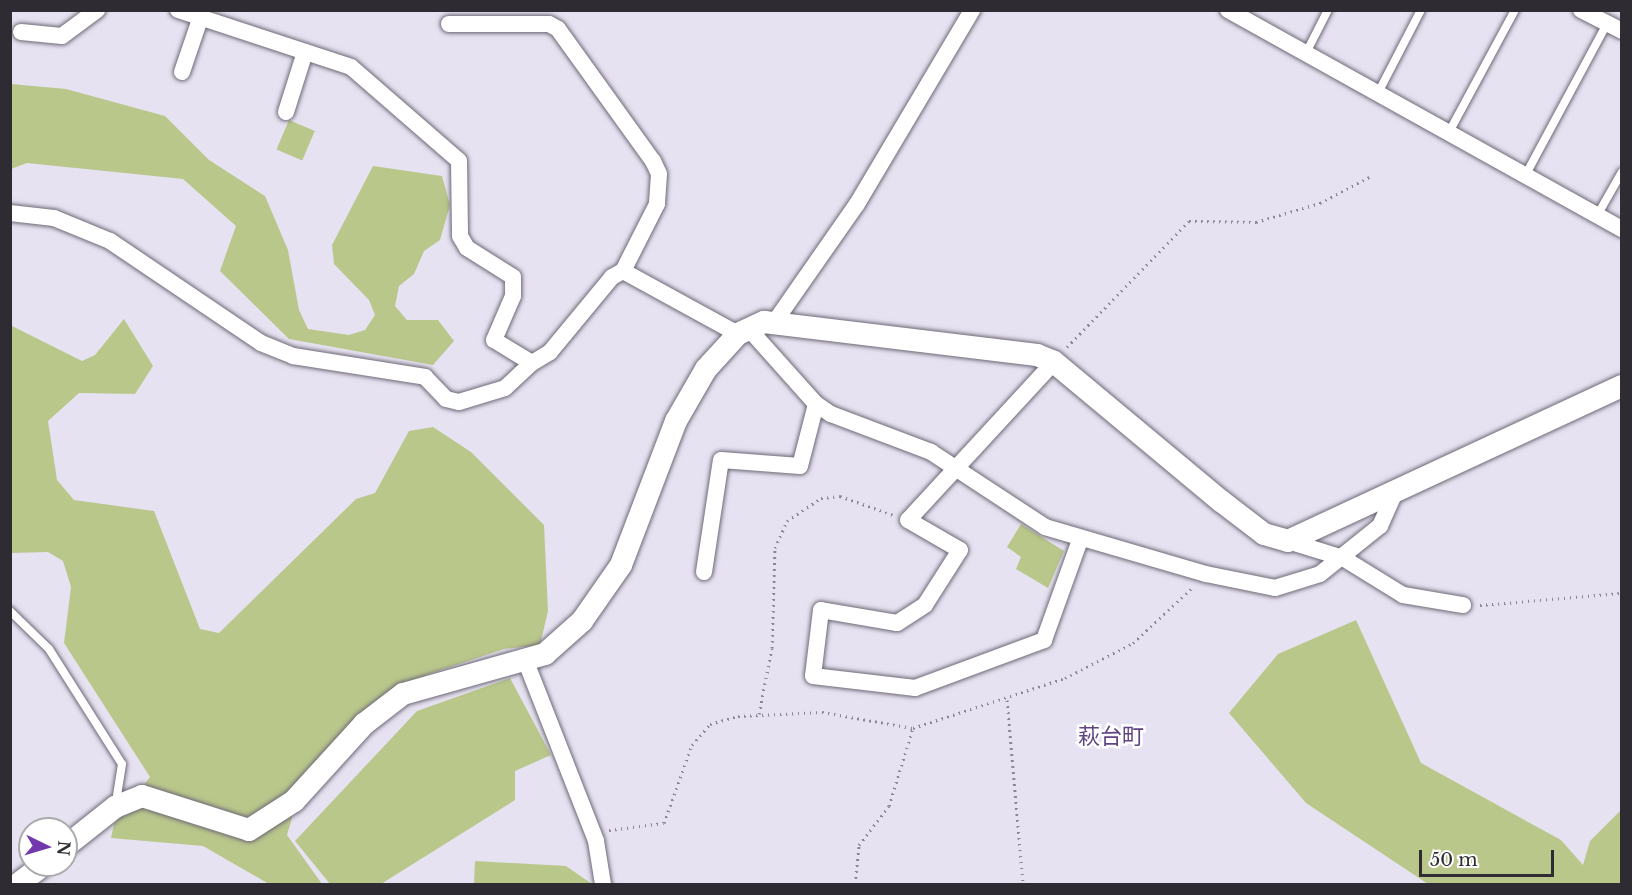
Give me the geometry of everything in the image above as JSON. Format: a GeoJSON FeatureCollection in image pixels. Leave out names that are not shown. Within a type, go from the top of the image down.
{"type":"FeatureCollection","features":[{"type":"Feature","properties":{"kind":"street"},"geometry":{"type":"LineString","coordinates":[[21,32],[62,36],[97,10]]}},
{"type":"Feature","properties":{"kind":"street"},"geometry":{"type":"LineString","coordinates":[[178,10],[351,67],[459,161],[460,236],[467,248],[513,277],[513,296],[494,340],[532,363]]}},
{"type":"Feature","properties":{"kind":"street"},"geometry":{"type":"LineString","coordinates":[[776,320],[857,204],[972,10]]}},
{"type":"Feature","properties":{"kind":"street"},"geometry":{"type":"LineString","coordinates":[[1581,10],[1614,28]]}},
{"type":"Feature","properties":{"kind":"street"},"geometry":{"type":"LineString","coordinates":[[1231,11],[1307,51],[1448,134],[1622,229]]}},
{"type":"Feature","properties":{"kind":"street"},"geometry":{"type":"LineString","coordinates":[[182,72],[200,19]]}},
{"type":"Feature","properties":{"kind":"street"},"geometry":{"type":"LineString","coordinates":[[10,213],[54,218],[110,241],[261,343],[292,356],[425,377],[446,399],[459,402],[505,388],[532,363],[550,352],[612,277],[623,271],[657,204],[659,174],[653,160],[558,29],[549,24],[448,24]]}},
{"type":"Feature","properties":{"kind":"street"},"geometry":{"type":"LineString","coordinates":[[286,112],[305,52]]}},
{"type":"Feature","properties":{"kind":"street"},"geometry":{"type":"LineString","coordinates":[[623,271],[744,331],[816,404],[960,468],[1045,527],[1080,540],[1206,574],[1275,588],[1320,574],[1343,558],[1380,526],[1395,492]]}},
{"type":"Feature","properties":{"kind":"street"},"geometry":{"type":"LineString","coordinates":[[78,836],[115,807],[142,796],[249,830],[294,801],[364,724],[404,694],[492,666],[526,662],[582,621],[621,565],[676,421],[706,369],[744,331],[776,320],[1037,355],[1054,362],[1264,534],[1343,558],[1403,595],[1463,605]]}},
{"type":"Feature","properties":{"kind":"street"},"geometry":{"type":"LineString","coordinates":[[1054,362],[960,468],[908,520],[960,550],[925,605],[897,622],[821,610],[813,676],[915,688],[1044,640],[1080,540]]}},
{"type":"Feature","properties":{"kind":"street"},"geometry":{"type":"LineString","coordinates":[[1288,541],[1622,386]]}},
{"type":"Feature","properties":{"kind":"street"},"geometry":{"type":"LineString","coordinates":[[704,572],[721,460],[800,466],[816,404]]}},
{"type":"Feature","properties":{"kind":"street"},"geometry":{"type":"LineString","coordinates":[[526,662],[592,832],[603,885]]}},
{"type":"Feature","properties":{"kind":"lane"},"geometry":{"type":"LineString","coordinates":[[1307,51],[1329,10]]}},
{"type":"Feature","properties":{"kind":"lane"},"geometry":{"type":"LineString","coordinates":[[1378,93],[1421,10]]}},
{"type":"Feature","properties":{"kind":"lane"},"geometry":{"type":"LineString","coordinates":[[1448,134],[1515,10]]}},
{"type":"Feature","properties":{"kind":"lane"},"geometry":{"type":"LineString","coordinates":[[1525,176],[1614,28]]}},
{"type":"Feature","properties":{"kind":"lane"},"geometry":{"type":"LineString","coordinates":[[1598,214],[1622,172]]}},
{"type":"Feature","properties":{"kind":"lane"},"geometry":{"type":"LineString","coordinates":[[10,611],[49,649],[122,765],[115,807]]}},
{"type":"Feature","properties":{"kind":"path"},"geometry":{"type":"LineString","coordinates":[[1054,362],[1122,285],[1189,220],[1256,222],[1320,203],[1373,175]]}},
{"type":"Feature","properties":{"kind":"path"},"geometry":{"type":"LineString","coordinates":[[759,714],[772,648],[774,548],[787,520],[821,498],[840,496],[908,520]]}},
{"type":"Feature","properties":{"kind":"path"},"geometry":{"type":"LineString","coordinates":[[592,832],[664,823],[692,745],[710,724],[759,714],[822,712],[913,728],[1007,700],[1133,643],[1206,574]]}},
{"type":"Feature","properties":{"kind":"path"},"geometry":{"type":"LineString","coordinates":[[1463,605],[1622,592]]}},
{"type":"Feature","properties":{"kind":"path"},"geometry":{"type":"LineString","coordinates":[[1007,700],[1023,885]]}},
{"type":"Feature","properties":{"kind":"path"},"geometry":{"type":"LineString","coordinates":[[855,885],[859,845],[889,806],[913,728]]}},
{"type":"Feature","properties":{"kind":"green space"},"geometry":{"type":"Polygon","coordinates":[[[11,84],[66,89],[165,116],[209,160],[265,196],[288,250],[299,310],[308,329],[349,335],[365,330],[375,315],[369,300],[334,264],[332,245],[373,166],[442,176],[450,205],[440,240],[424,251],[414,274],[399,286],[395,306],[407,320],[438,320],[454,341],[433,365],[289,339],[220,271],[236,226],[183,179],[27,163],[11,169],[11,84]]]}},
{"type":"Feature","properties":{"kind":"green space"},"geometry":{"type":"Polygon","coordinates":[[[289,120],[315,131],[302,160],[276,149],[289,120]]]}},
{"type":"Feature","properties":{"kind":"green space"},"geometry":{"type":"Polygon","coordinates":[[[124,319],[153,366],[135,394],[79,393],[48,421],[57,480],[74,500],[154,511],[200,629],[219,633],[356,499],[375,493],[409,431],[433,427],[471,452],[544,525],[548,611],[540,645],[504,649],[426,675],[306,770],[287,835],[322,884],[269,884],[203,846],[111,838],[114,824],[150,777],[64,643],[71,587],[63,561],[48,552],[11,553],[10,325],[82,361],[95,355],[124,319]]]}},
{"type":"Feature","properties":{"kind":"green space"},"geometry":{"type":"Polygon","coordinates":[[[1021,524],[1064,551],[1048,588],[1016,569],[1021,557],[1007,547],[1021,524]]]}},
{"type":"Feature","properties":{"kind":"green space"},"geometry":{"type":"Polygon","coordinates":[[[1356,620],[1421,763],[1561,840],[1583,865],[1590,841],[1621,810],[1621,884],[1428,884],[1306,803],[1229,713],[1278,654],[1356,620]]]}},
{"type":"Feature","properties":{"kind":"green space"},"geometry":{"type":"Polygon","coordinates":[[[510,678],[551,755],[515,771],[515,800],[381,884],[330,884],[295,841],[417,711],[510,678]]]}},
{"type":"Feature","properties":{"kind":"green space"},"geometry":{"type":"Polygon","coordinates":[[[475,861],[566,866],[592,884],[474,884],[475,861]]]}},
{"type":"Feature","properties":{"kind":"district","name":"萩台町"},"geometry":{"type":"Point","coordinates":[1111,737]}}]}
